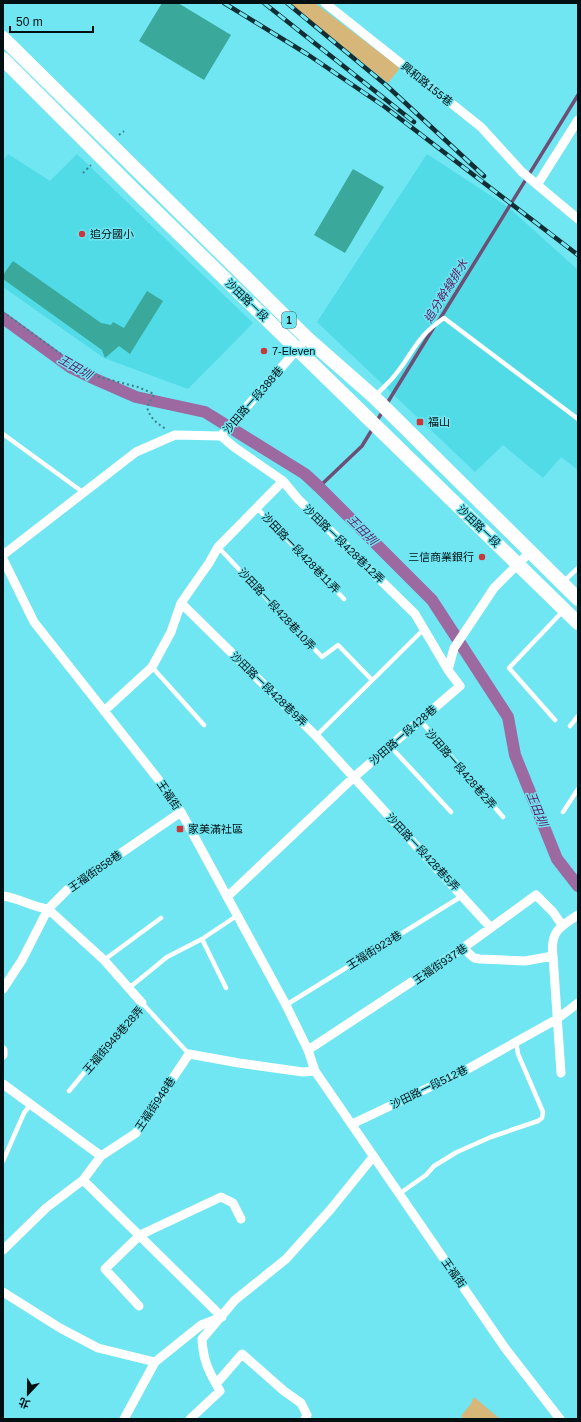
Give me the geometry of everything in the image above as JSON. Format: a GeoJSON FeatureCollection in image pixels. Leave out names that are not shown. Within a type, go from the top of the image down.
{"type":"FeatureCollection","features":[{"type":"Feature","properties":{"kind":"main road","name":"沙田路一段"},"geometry":{"type":"LineString","coordinates":[[3,38],[144,179],[518,564],[578,623]]}},
{"type":"Feature","properties":{"kind":"main road","name":"沙田路一段"},"geometry":{"type":"LineString","coordinates":[[3,59],[134,190],[302,343],[374,398],[578,599]]}},
{"type":"Feature","properties":{"kind":"main road"},"geometry":{"type":"LineString","coordinates":[[134,190],[144,179]]}},
{"type":"Feature","properties":{"kind":"street","name":"興和路155巷"},"geometry":{"type":"LineString","coordinates":[[325,3],[481,127],[522,172],[578,219]]}},
{"type":"Feature","properties":{"kind":"street"},"geometry":{"type":"LineString","coordinates":[[537,186],[578,120]]}},
{"type":"Feature","properties":{"kind":"street","name":"沙田路一段388巷"},"geometry":{"type":"LineString","coordinates":[[3,555],[136,452],[175,434],[221,436],[302,343]]}},
{"type":"Feature","properties":{"kind":"street","name":"沙田路一段428巷12弄"},"geometry":{"type":"LineString","coordinates":[[221,436],[283,482],[304,505],[415,614],[448,670]]}},
{"type":"Feature","properties":{"kind":"street"},"geometry":{"type":"LineString","coordinates":[[104,711],[152,667],[171,632],[181,603],[209,563],[218,546],[283,482]]}},
{"type":"Feature","properties":{"kind":"street"},"geometry":{"type":"LineString","coordinates":[[448,670],[454,648],[494,588],[530,552]]}},
{"type":"Feature","properties":{"kind":"street","name":"王福街"},"geometry":{"type":"LineString","coordinates":[[3,559],[34,622],[158,779],[181,812],[238,915],[308,1050]]}},
{"type":"Feature","properties":{"kind":"street","name":"沙田路一段428巷9弄"},"geometry":{"type":"LineString","coordinates":[[181,603],[316,736],[354,778]]}},
{"type":"Feature","properties":{"kind":"street","name":"沙田路一段428巷"},"geometry":{"type":"LineString","coordinates":[[227,897],[354,778],[460,686],[448,670]]}},
{"type":"Feature","properties":{"kind":"street","name":"沙田路一段428巷5弄"},"geometry":{"type":"LineString","coordinates":[[354,778],[463,895],[491,928]]}},
{"type":"Feature","properties":{"kind":"street","name":"王福街858巷"},"geometry":{"type":"LineString","coordinates":[[3,989],[22,960],[48,909],[67,890],[181,812]]}},
{"type":"Feature","properties":{"kind":"street","name":"王福街937巷"},"geometry":{"type":"LineString","coordinates":[[308,1050],[463,948],[536,895],[554,912],[562,925]]}},
{"type":"Feature","properties":{"kind":"street"},"geometry":{"type":"LineString","coordinates":[[3,896],[11,897],[38,908],[48,909],[104,960],[142,1003]]}},
{"type":"Feature","properties":{"kind":"street"},"geometry":{"type":"LineString","coordinates":[[561,1073],[552,945],[555,933],[562,925],[578,915]]}},
{"type":"Feature","properties":{"kind":"street"},"geometry":{"type":"LineString","coordinates":[[463,948],[474,958],[480,959],[525,960],[553,956]]}},
{"type":"Feature","properties":{"kind":"street","name":"沙田路一段512巷"},"geometry":{"type":"LineString","coordinates":[[352,1124],[466,1070],[557,1019],[578,1003]]}},
{"type":"Feature","properties":{"kind":"street"},"geometry":{"type":"LineString","coordinates":[[3,1050],[3,1054]]}},
{"type":"Feature","properties":{"kind":"street"},"geometry":{"type":"LineString","coordinates":[[308,1050],[315,1071],[352,1124]]}},
{"type":"Feature","properties":{"kind":"street"},"geometry":{"type":"LineString","coordinates":[[189,1054],[239,1064],[303,1072],[315,1071]]}},
{"type":"Feature","properties":{"kind":"street","name":"王福街948巷"},"geometry":{"type":"LineString","coordinates":[[3,1250],[46,1208],[83,1180],[101,1156],[136,1133],[189,1054]]}},
{"type":"Feature","properties":{"kind":"street"},"geometry":{"type":"LineString","coordinates":[[3,1084],[101,1156]]}},
{"type":"Feature","properties":{"kind":"street","name":"王福街"},"geometry":{"type":"LineString","coordinates":[[352,1124],[505,1348],[560,1419]]}},
{"type":"Feature","properties":{"kind":"street"},"geometry":{"type":"LineString","coordinates":[[190,1419],[220,1391],[207,1368],[203,1354],[202,1339],[235,1300],[286,1259],[330,1210],[374,1157]]}},
{"type":"Feature","properties":{"kind":"street"},"geometry":{"type":"LineString","coordinates":[[83,1180],[222,1317]]}},
{"type":"Feature","properties":{"kind":"street"},"geometry":{"type":"LineString","coordinates":[[139,1306],[105,1269],[140,1235],[221,1196],[233,1202],[241,1219]]}},
{"type":"Feature","properties":{"kind":"street"},"geometry":{"type":"LineString","coordinates":[[3,1292],[60,1328],[98,1348],[155,1362]]}},
{"type":"Feature","properties":{"kind":"street"},"geometry":{"type":"LineString","coordinates":[[124,1419],[155,1362],[201,1325],[222,1317]]}},
{"type":"Feature","properties":{"kind":"street"},"geometry":{"type":"LineString","coordinates":[[216,1384],[242,1354],[284,1391],[301,1403],[307,1415],[305,1419]]}},
{"type":"Feature","properties":{"kind":"lane"},"geometry":{"type":"LineString","coordinates":[[374,398],[399,371],[415,344],[428,329],[444,318],[578,420]]}},
{"type":"Feature","properties":{"kind":"lane"},"geometry":{"type":"LineString","coordinates":[[3,434],[84,493]]}},
{"type":"Feature","properties":{"kind":"lane","name":"沙田路一段428巷11弄"},"geometry":{"type":"LineString","coordinates":[[257,508],[344,599]]}},
{"type":"Feature","properties":{"kind":"lane","name":"沙田路一段428巷10弄"},"geometry":{"type":"LineString","coordinates":[[218,546],[322,657],[338,645],[372,680]]}},
{"type":"Feature","properties":{"kind":"lane"},"geometry":{"type":"LineString","coordinates":[[562,582],[578,568]]}},
{"type":"Feature","properties":{"kind":"lane"},"geometry":{"type":"LineString","coordinates":[[555,720],[509,668],[564,610]]}},
{"type":"Feature","properties":{"kind":"lane"},"geometry":{"type":"LineString","coordinates":[[316,736],[424,629]]}},
{"type":"Feature","properties":{"kind":"lane"},"geometry":{"type":"LineString","coordinates":[[152,667],[204,725]]}},
{"type":"Feature","properties":{"kind":"lane"},"geometry":{"type":"LineString","coordinates":[[570,726],[578,716]]}},
{"type":"Feature","properties":{"kind":"lane","name":"沙田路一段428巷2弄"},"geometry":{"type":"LineString","coordinates":[[420,720],[503,817]]}},
{"type":"Feature","properties":{"kind":"lane"},"geometry":{"type":"LineString","coordinates":[[390,746],[451,812]]}},
{"type":"Feature","properties":{"kind":"lane"},"geometry":{"type":"LineString","coordinates":[[563,812],[578,789]]}},
{"type":"Feature","properties":{"kind":"lane","name":"王福街923巷"},"geometry":{"type":"LineString","coordinates":[[286,1005],[463,895]]}},
{"type":"Feature","properties":{"kind":"lane"},"geometry":{"type":"LineString","coordinates":[[129,988],[167,957],[202,939],[238,915]]}},
{"type":"Feature","properties":{"kind":"lane"},"geometry":{"type":"LineString","coordinates":[[104,960],[161,918]]}},
{"type":"Feature","properties":{"kind":"lane"},"geometry":{"type":"LineString","coordinates":[[202,939],[226,988]]}},
{"type":"Feature","properties":{"kind":"lane","name":"王福街948巷28弄"},"geometry":{"type":"LineString","coordinates":[[69,1091],[142,1003],[189,1054]]}},
{"type":"Feature","properties":{"kind":"lane"},"geometry":{"type":"LineString","coordinates":[[400,1194],[426,1175],[434,1166],[457,1152],[491,1137],[538,1121],[542,1118],[543,1112],[518,1054],[516,1041]]}},
{"type":"Feature","properties":{"kind":"lane"},"geometry":{"type":"LineString","coordinates":[[3,1161],[24,1113],[31,1104]]}},
{"type":"Feature","properties":{"kind":"path"},"geometry":{"type":"LineString","coordinates":[[3,312],[68,360],[99,377],[138,387],[154,394],[147,407],[149,415],[156,423],[175,434]]}},
{"type":"Feature","properties":{"kind":"shaded area"},"geometry":{"type":"Polygon","coordinates":[[[289,3],[315,3],[400,68],[388,83],[289,3]]]}},
{"type":"Feature","properties":{"kind":"shaded area","name":"追分國小"},"geometry":{"type":"Polygon","coordinates":[[[8,154],[50,181],[77,154],[253,323],[188,389],[104,358],[3,287],[3,161],[8,154]]]}},
{"type":"Feature","properties":{"kind":"shaded area"},"geometry":{"type":"Polygon","coordinates":[[[427,154],[508,207],[578,270],[578,470],[561,457],[543,478],[503,445],[475,472],[317,322],[427,154]]]}},
{"type":"Feature","properties":{"kind":"shaded area"},"geometry":{"type":"Polygon","coordinates":[[[474,1397],[500,1419],[464,1419],[461,1416],[470,1405],[474,1397]]]}},
{"type":"Feature","properties":{"kind":"building"},"geometry":{"type":"Polygon","coordinates":[[[162,3],[178,3],[231,35],[204,80],[139,41],[162,3]]]}},
{"type":"Feature","properties":{"kind":"building"},"geometry":{"type":"Polygon","coordinates":[[[353,169],[384,187],[345,253],[314,235],[353,169]]]}},
{"type":"Feature","properties":{"kind":"building"},"geometry":{"type":"Polygon","coordinates":[[[13,261],[101,323],[111,325],[113,322],[124,328],[147,291],[163,301],[130,354],[119,346],[105,358],[102,350],[3,279],[3,275],[13,261]]]}},
{"type":"Feature","properties":{"kind":"waterway","name":"追分幹線排水"},"geometry":{"type":"LineString","coordinates":[[438,322],[578,95]]}},
{"type":"Feature","properties":{"kind":"waterway","name":"王田圳"},"geometry":{"type":"LineString","coordinates":[[3,318],[70,367],[95,379],[136,397],[205,412],[305,474],[319,487],[432,600],[508,717],[515,755],[557,859],[578,886]]}},
{"type":"Feature","properties":{"kind":"waterway","name":"追分幹線排水"},"geometry":{"type":"LineString","coordinates":[[386,405],[434,327]]}},
{"type":"Feature","properties":{"kind":"waterway","name":"追分幹線排水"},"geometry":{"type":"LineString","coordinates":[[376,422],[383,411]]}},
{"type":"Feature","properties":{"kind":"waterway","name":"追分幹線排水"},"geometry":{"type":"LineString","coordinates":[[319,487],[362,446],[373,428]]}},
{"type":"Feature","properties":{"kind":"railway"},"geometry":{"type":"LineString","coordinates":[[224,3],[307,54],[385,107],[578,255]]}},
{"type":"Feature","properties":{"kind":"railway"},"geometry":{"type":"LineString","coordinates":[[264,3],[414,122]]}},
{"type":"Feature","properties":{"kind":"railway"},"geometry":{"type":"LineString","coordinates":[[287,3],[386,85],[484,176]]}},
{"type":"Feature","properties":{"kind":"place","name":"追分國小"},"geometry":{"type":"Point","coordinates":[82,234]}},
{"type":"Feature","properties":{"kind":"place","name":"7-Eleven"},"geometry":{"type":"Point","coordinates":[264,351]}},
{"type":"Feature","properties":{"kind":"place","name":"福山"},"geometry":{"type":"Point","coordinates":[420,422]}},
{"type":"Feature","properties":{"kind":"place","name":"三信商業銀行"},"geometry":{"type":"Point","coordinates":[482,557]}},
{"type":"Feature","properties":{"kind":"place","name":"家美滿社區"},"geometry":{"type":"Point","coordinates":[180,829]}}]}
